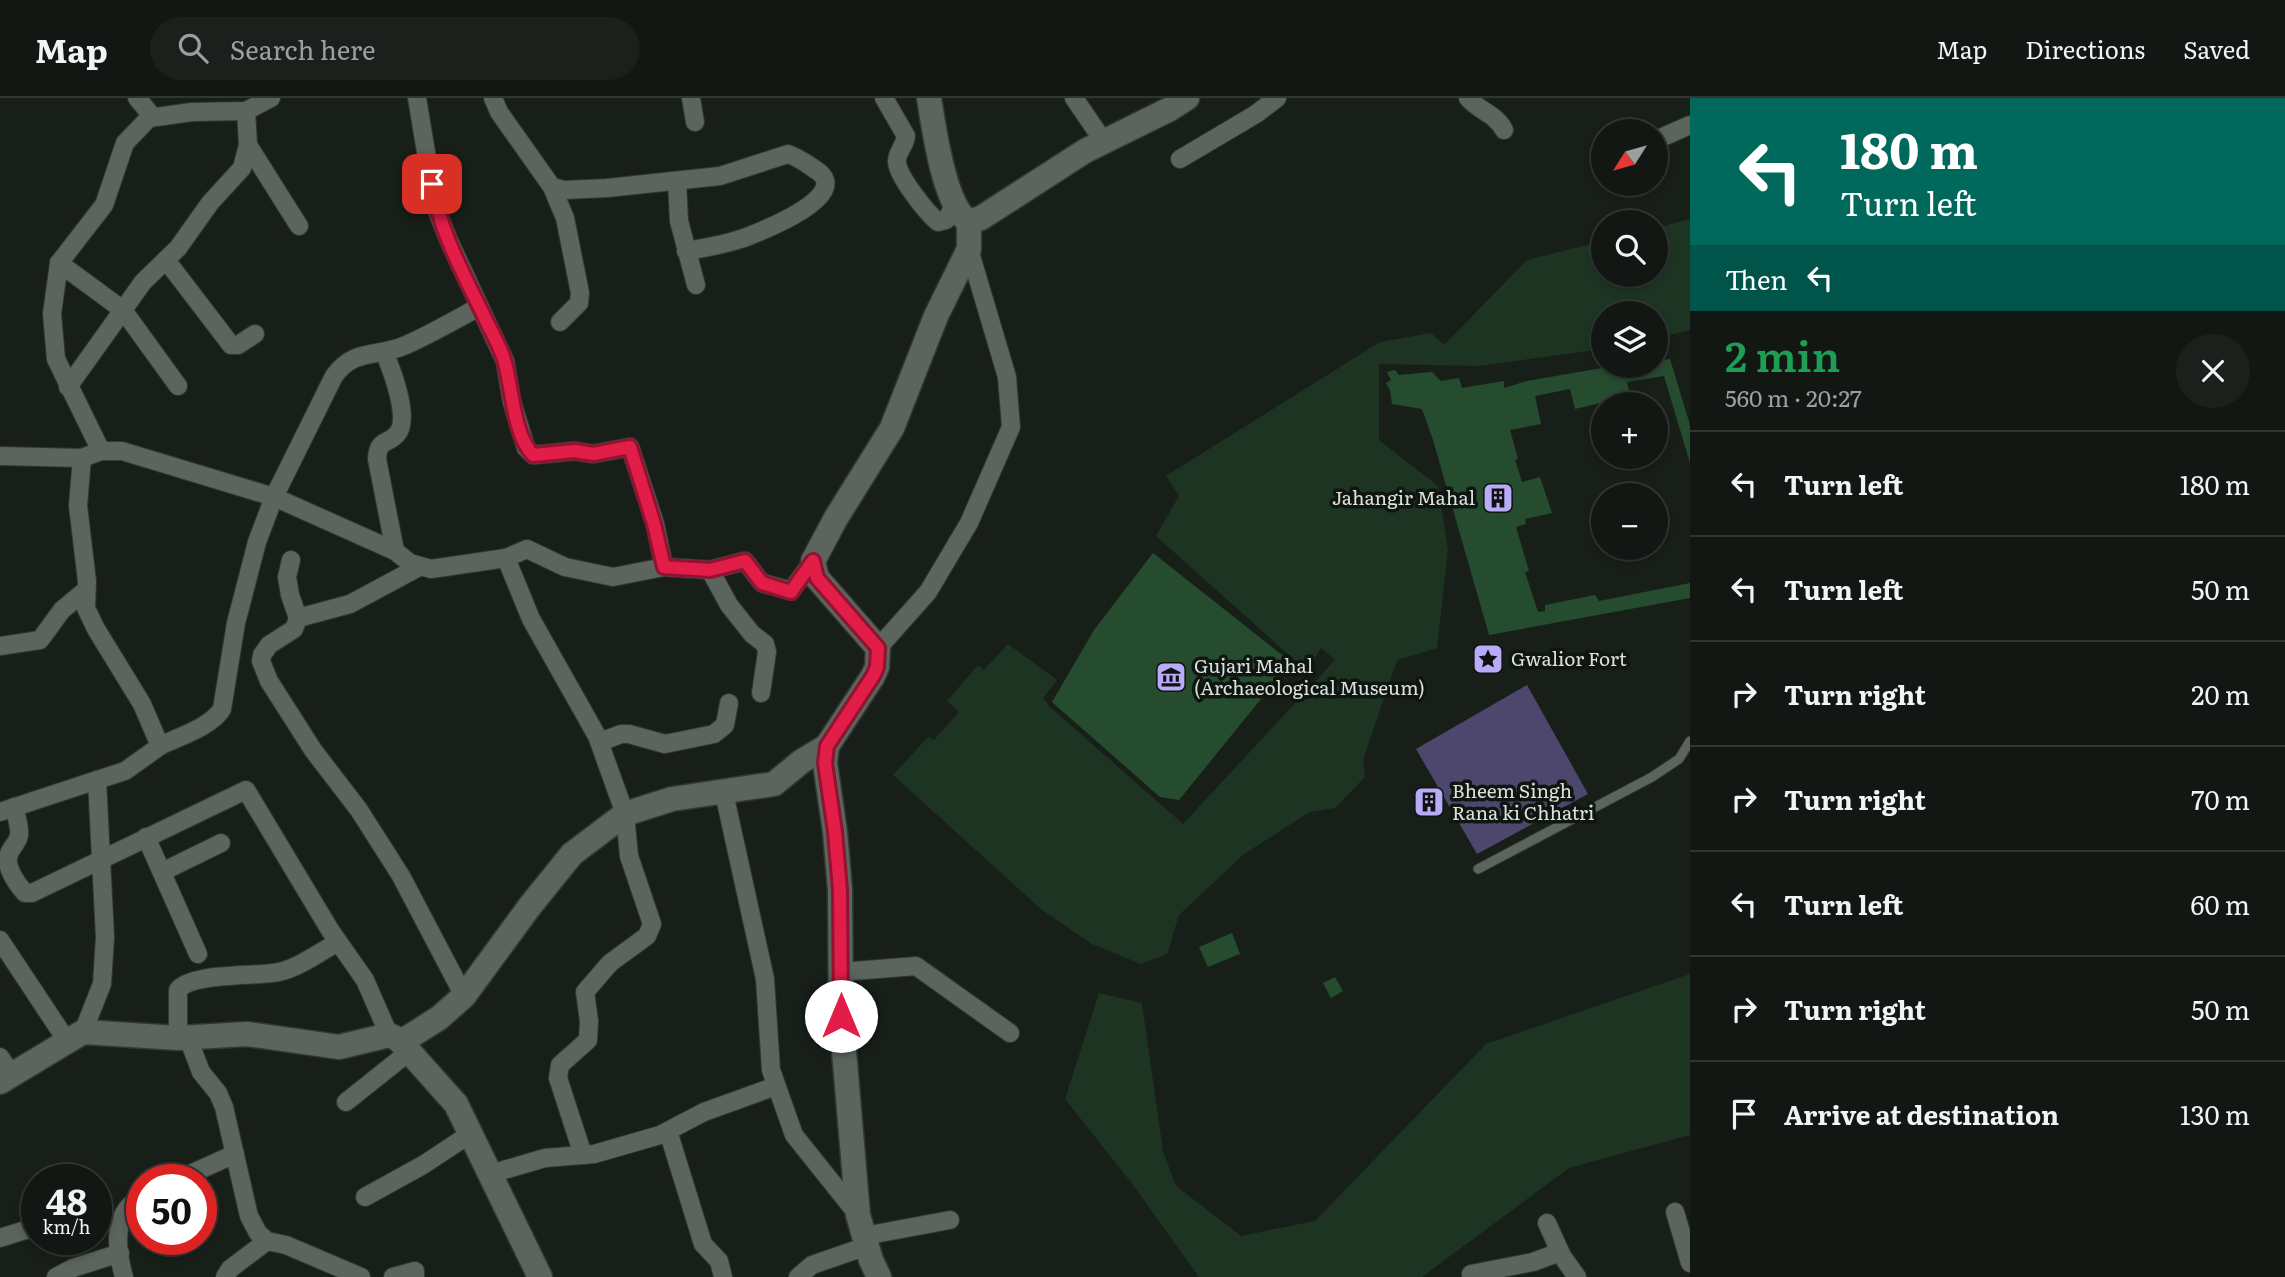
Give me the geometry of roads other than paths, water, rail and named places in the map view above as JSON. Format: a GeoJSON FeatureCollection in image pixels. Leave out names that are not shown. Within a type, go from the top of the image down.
{"type":"FeatureCollection","features":[{"type":"Feature","properties":{"kind":"main road"},"geometry":{"type":"LineString","coordinates":[[4,1071],[75,1037],[183,1038],[247,1034],[339,1047],[400,1043],[439,1018],[464,996],[572,854],[625,814],[673,799],[774,784],[802,761],[827,746],[873,676],[877,667],[878,648],[817,578],[813,561],[836,518],[892,428],[936,316],[969,248],[962,214],[937,146],[929,98]]}},
{"type":"Feature","properties":{"kind":"main road"},"geometry":{"type":"LineString","coordinates":[[962,214],[981,218],[1075,158],[1187,98]]}},
{"type":"Feature","properties":{"kind":"main road"},"geometry":{"type":"LineString","coordinates":[[827,746],[825,763],[840,890],[844,1066],[863,1232],[879,1277]]}},
{"type":"Feature","properties":{"kind":"main road"},"geometry":{"type":"LineString","coordinates":[[400,1043],[456,1104],[541,1277]]}},
{"type":"Feature","properties":{"kind":"street"},"geometry":{"type":"LineString","coordinates":[[137,98],[153,117]]}},
{"type":"Feature","properties":{"kind":"street"},"geometry":{"type":"LineString","coordinates":[[101,451],[56,359],[52,314],[59,263],[104,205],[125,143],[149,118],[214,111],[246,111],[271,98]]}},
{"type":"Feature","properties":{"kind":"street"},"geometry":{"type":"LineString","coordinates":[[417,98],[435,206],[505,361],[512,402],[526,448],[533,455],[575,451],[593,454],[630,447],[654,524],[664,567]]}},
{"type":"Feature","properties":{"kind":"street"},"geometry":{"type":"LineString","coordinates":[[493,98],[499,112],[552,187],[565,218],[580,293],[579,303],[560,323]]}},
{"type":"Feature","properties":{"kind":"street"},"geometry":{"type":"LineString","coordinates":[[691,98],[695,122]]}},
{"type":"Feature","properties":{"kind":"street"},"geometry":{"type":"LineString","coordinates":[[884,98],[906,136],[897,164],[928,214],[938,222],[962,214]]}},
{"type":"Feature","properties":{"kind":"street"},"geometry":{"type":"LineString","coordinates":[[1074,98],[1104,142]]}},
{"type":"Feature","properties":{"kind":"street"},"geometry":{"type":"LineString","coordinates":[[1180,159],[1256,114],[1277,98]]}},
{"type":"Feature","properties":{"kind":"street"},"geometry":{"type":"LineString","coordinates":[[1468,98],[1475,106],[1498,119],[1504,130]]}},
{"type":"Feature","properties":{"kind":"street"},"geometry":{"type":"LineString","coordinates":[[68,387],[143,282],[178,248],[210,203],[242,168],[248,145],[246,111]]}},
{"type":"Feature","properties":{"kind":"street"},"geometry":{"type":"LineString","coordinates":[[1668,135],[1690,125]]}},
{"type":"Feature","properties":{"kind":"street"},"geometry":{"type":"LineString","coordinates":[[248,145],[299,226]]}},
{"type":"Feature","properties":{"kind":"street"},"geometry":{"type":"LineString","coordinates":[[552,187],[564,190],[607,188],[720,176],[788,154],[796,156],[823,174],[825,190],[818,199],[797,213],[744,238],[686,251]]}},
{"type":"Feature","properties":{"kind":"street"},"geometry":{"type":"LineString","coordinates":[[677,181],[679,221],[696,285]]}},
{"type":"Feature","properties":{"kind":"street"},"geometry":{"type":"LineString","coordinates":[[878,648],[928,592],[969,523],[1011,426],[1007,377],[969,248]]}},
{"type":"Feature","properties":{"kind":"street"},"geometry":{"type":"LineString","coordinates":[[166,260],[231,345],[238,345],[255,334]]}},
{"type":"Feature","properties":{"kind":"street"},"geometry":{"type":"LineString","coordinates":[[59,263],[123,310],[178,386]]}},
{"type":"Feature","properties":{"kind":"street"},"geometry":{"type":"LineString","coordinates":[[346,1102],[400,1043],[365,980],[292,870],[246,790],[32,893],[25,893],[19,887],[7,863],[9,852],[18,840],[20,831],[7,810],[97,780],[111,778],[160,746],[218,714],[222,709],[236,623],[257,542],[275,497],[334,376],[341,366],[365,353],[403,347],[479,307]]}},
{"type":"Feature","properties":{"kind":"street"},"geometry":{"type":"LineString","coordinates":[[384,352],[400,397],[397,435],[382,443],[377,458],[395,551]]}},
{"type":"Feature","properties":{"kind":"street"},"geometry":{"type":"LineString","coordinates":[[0,456],[82,458],[101,451],[122,451],[275,497],[395,551],[419,567],[431,569],[506,558],[527,549],[565,567],[613,577],[664,567],[710,570],[745,561],[762,583],[791,592],[813,561]]}},
{"type":"Feature","properties":{"kind":"street"},"geometry":{"type":"LineString","coordinates":[[82,458],[78,506],[86,608],[142,704],[160,746]]}},
{"type":"Feature","properties":{"kind":"street"},"geometry":{"type":"LineString","coordinates":[[506,558],[531,619],[600,743],[625,814],[629,856],[652,923],[646,936],[610,963],[585,992],[589,1021],[588,1040],[560,1065],[558,1079],[583,1155]]}},
{"type":"Feature","properties":{"kind":"street"},"geometry":{"type":"LineString","coordinates":[[291,560],[287,577],[298,618],[294,629],[269,645],[261,661],[269,681],[313,750],[359,810],[401,876],[464,996]]}},
{"type":"Feature","properties":{"kind":"street"},"geometry":{"type":"LineString","coordinates":[[298,618],[350,604],[419,567]]}},
{"type":"Feature","properties":{"kind":"street"},"geometry":{"type":"LineString","coordinates":[[710,570],[729,605],[752,634],[765,644],[767,652],[761,693]]}},
{"type":"Feature","properties":{"kind":"street"},"geometry":{"type":"LineString","coordinates":[[0,646],[40,639],[62,610],[86,590]]}},
{"type":"Feature","properties":{"kind":"street"},"geometry":{"type":"LineString","coordinates":[[600,743],[621,734],[665,744],[714,734],[725,725],[729,703]]}},
{"type":"Feature","properties":{"kind":"street"},"geometry":{"type":"LineString","coordinates":[[0,940],[75,1037],[102,984],[106,937],[97,780]]}},
{"type":"Feature","properties":{"kind":"street"},"geometry":{"type":"LineString","coordinates":[[724,793],[765,979],[771,1070],[776,1086],[794,1135],[863,1232]]}},
{"type":"Feature","properties":{"kind":"street"},"geometry":{"type":"LineString","coordinates":[[146,837],[198,954]]}},
{"type":"Feature","properties":{"kind":"street"},"geometry":{"type":"LineString","coordinates":[[162,872],[220,843]]}},
{"type":"Feature","properties":{"kind":"street"},"geometry":{"type":"LineString","coordinates":[[338,942],[278,972],[204,979],[182,985],[178,990],[183,1038],[224,1107],[250,1216],[258,1233],[267,1241],[286,1245],[362,1277]]}},
{"type":"Feature","properties":{"kind":"street"},"geometry":{"type":"LineString","coordinates":[[841,972],[916,966],[1010,1033]]}},
{"type":"Feature","properties":{"kind":"street"},"geometry":{"type":"LineString","coordinates":[[490,1174],[545,1158],[594,1154],[668,1131],[704,1112],[776,1086]]}},
{"type":"Feature","properties":{"kind":"street"},"geometry":{"type":"LineString","coordinates":[[668,1131],[703,1244],[719,1261],[723,1277]]}},
{"type":"Feature","properties":{"kind":"street"},"geometry":{"type":"LineString","coordinates":[[365,1197],[423,1165],[470,1134]]}},
{"type":"Feature","properties":{"kind":"street"},"geometry":{"type":"LineString","coordinates":[[213,1164],[235,1154]]}},
{"type":"Feature","properties":{"kind":"street"},"geometry":{"type":"LineString","coordinates":[[124,1277],[117,1228],[126,1210]]}},
{"type":"Feature","properties":{"kind":"street"},"geometry":{"type":"LineString","coordinates":[[1675,1212],[1690,1263]]}},
{"type":"Feature","properties":{"kind":"street"},"geometry":{"type":"LineString","coordinates":[[798,1277],[863,1232],[950,1220]]}},
{"type":"Feature","properties":{"kind":"street"},"geometry":{"type":"LineString","coordinates":[[1547,1223],[1560,1252],[1577,1277]]}},
{"type":"Feature","properties":{"kind":"street"},"geometry":{"type":"LineString","coordinates":[[0,1238],[21,1231]]}},
{"type":"Feature","properties":{"kind":"street"},"geometry":{"type":"LineString","coordinates":[[225,1277],[230,1269],[267,1241]]}},
{"type":"Feature","properties":{"kind":"street"},"geometry":{"type":"LineString","coordinates":[[1471,1274],[1533,1262],[1560,1252]]}},
{"type":"Feature","properties":{"kind":"street"},"geometry":{"type":"LineString","coordinates":[[56,1277],[120,1253]]}},
{"type":"Feature","properties":{"kind":"street"},"geometry":{"type":"LineString","coordinates":[[393,1277],[415,1271],[415,1277]]}},
{"type":"Feature","properties":{"kind":"lane"},"geometry":{"type":"LineString","coordinates":[[1478,869],[1660,772],[1679,759],[1690,741]]}},
{"type":"Feature","properties":{"kind":"place","name":"Jahangir Mahal"},"geometry":{"type":"Point","coordinates":[1498,498]}},
{"type":"Feature","properties":{"kind":"place","name":"Gwalior Fort"},"geometry":{"type":"Point","coordinates":[1488,659]}},
{"type":"Feature","properties":{"kind":"place","name":"Gujari Mahal (Archaeological Museum)"},"geometry":{"type":"Point","coordinates":[1171,677]}},
{"type":"Feature","properties":{"kind":"place","name":"Bheem Singh Rana ki Chhatri"},"geometry":{"type":"Point","coordinates":[1429,802]}}]}
